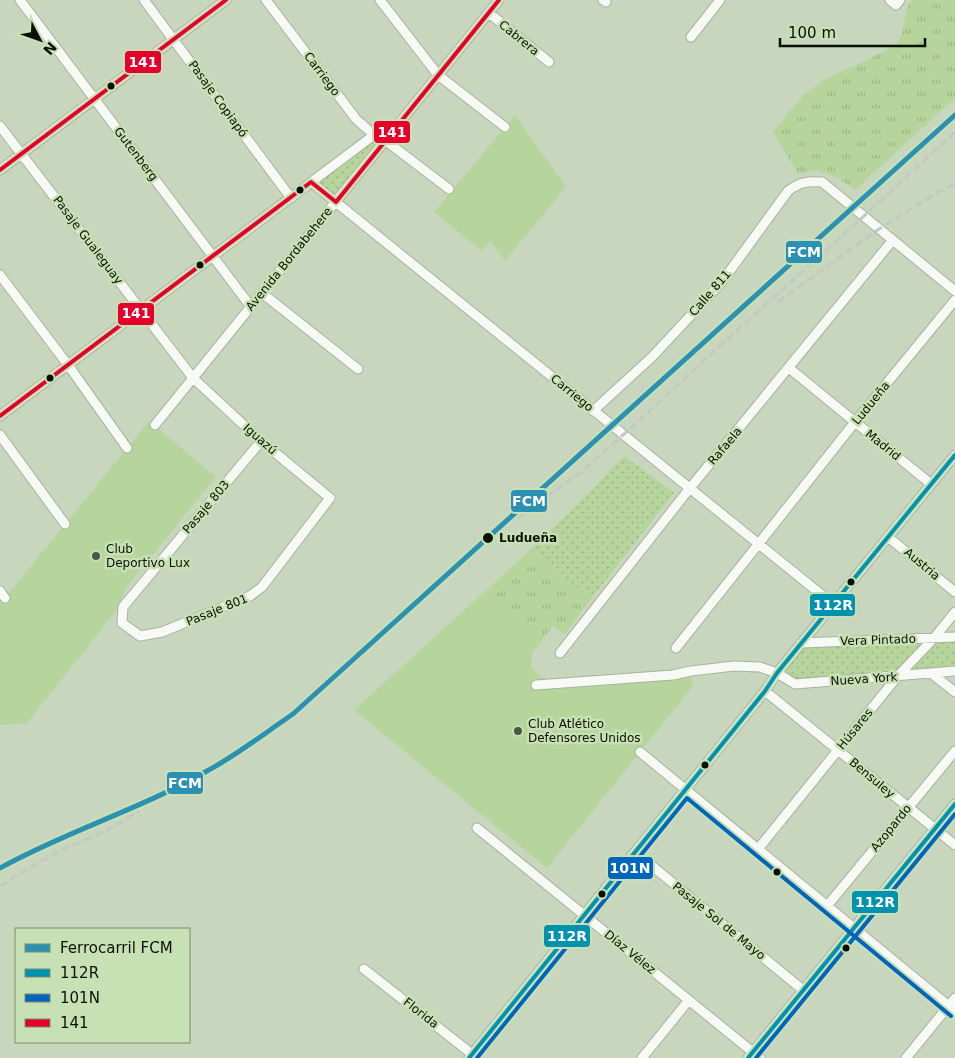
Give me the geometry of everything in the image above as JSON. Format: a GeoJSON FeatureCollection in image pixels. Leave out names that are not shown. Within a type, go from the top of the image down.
{"type":"FeatureCollection","features":[{"type":"Feature","properties":{"kind":"street","name":"Gutenberg"},"geometry":{"type":"LineString","coordinates":[[20,0],[251,307]]}},
{"type":"Feature","properties":{"kind":"street","name":"Pasaje Copiapó"},"geometry":{"type":"LineString","coordinates":[[144,0],[291,198]]}},
{"type":"Feature","properties":{"kind":"street"},"geometry":{"type":"LineString","coordinates":[[0,170],[226,0]]}},
{"type":"Feature","properties":{"kind":"street","name":"Carriego"},"geometry":{"type":"LineString","coordinates":[[266,0],[356,119],[374,135],[386,140],[450,188]]}},
{"type":"Feature","properties":{"kind":"street"},"geometry":{"type":"LineString","coordinates":[[380,0],[438,75],[505,127]]}},
{"type":"Feature","properties":{"kind":"street","name":"Avenida Bordabehere"},"geometry":{"type":"LineString","coordinates":[[155,425],[499,0]]}},
{"type":"Feature","properties":{"kind":"street"},"geometry":{"type":"LineString","coordinates":[[691,37],[720,0]]}},
{"type":"Feature","properties":{"kind":"street","name":"Cabrera"},"geometry":{"type":"LineString","coordinates":[[489,13],[549,62]]}},
{"type":"Feature","properties":{"kind":"street","name":"Pasaje Gualeguay"},"geometry":{"type":"LineString","coordinates":[[0,126],[193,378]]}},
{"type":"Feature","properties":{"kind":"street"},"geometry":{"type":"LineString","coordinates":[[0,416],[374,135]]}},
{"type":"Feature","properties":{"kind":"street","name":"Calle 811"},"geometry":{"type":"LineString","coordinates":[[593,411],[652,357],[721,283],[788,191],[797,184],[810,181],[822,182],[892,241]]}},
{"type":"Feature","properties":{"kind":"street","name":"Carriego"},"geometry":{"type":"LineString","coordinates":[[311,182],[834,604]]}},
{"type":"Feature","properties":{"kind":"street"},"geometry":{"type":"LineString","coordinates":[[892,241],[955,291]]}},
{"type":"Feature","properties":{"kind":"street","name":"Rafaela"},"geometry":{"type":"LineString","coordinates":[[560,653],[690,488],[892,241]]}},
{"type":"Feature","properties":{"kind":"street"},"geometry":{"type":"LineString","coordinates":[[0,275],[68,365],[127,448]]}},
{"type":"Feature","properties":{"kind":"street"},"geometry":{"type":"LineString","coordinates":[[262,293],[358,369]]}},
{"type":"Feature","properties":{"kind":"street","name":"Ludueña"},"geometry":{"type":"LineString","coordinates":[[676,648],[855,422],[955,300]]}},
{"type":"Feature","properties":{"kind":"street","name":"Madrid"},"geometry":{"type":"LineString","coordinates":[[789,368],[932,484]]}},
{"type":"Feature","properties":{"kind":"street","name":"Iguazú"},"geometry":{"type":"LineString","coordinates":[[193,378],[261,441],[330,498]]}},
{"type":"Feature","properties":{"kind":"street"},"geometry":{"type":"LineString","coordinates":[[0,435],[65,524]]}},
{"type":"Feature","properties":{"kind":"street","name":"Pasaje 803"},"geometry":{"type":"LineString","coordinates":[[122,623],[123,607],[261,441]]}},
{"type":"Feature","properties":{"kind":"street"},"geometry":{"type":"LineString","coordinates":[[473,1057],[584,915],[765,691],[801,643],[955,455]]}},
{"type":"Feature","properties":{"kind":"street","name":"Pasaje 801"},"geometry":{"type":"LineString","coordinates":[[122,623],[140,636],[162,632],[250,596],[262,587],[330,498]]}},
{"type":"Feature","properties":{"kind":"street","name":"Austria"},"geometry":{"type":"LineString","coordinates":[[888,537],[955,592]]}},
{"type":"Feature","properties":{"kind":"street","name":"Húsares"},"geometry":{"type":"LineString","coordinates":[[758,849],[897,677],[934,638],[955,612]]}},
{"type":"Feature","properties":{"kind":"street","name":"Vera Pintado"},"geometry":{"type":"LineString","coordinates":[[801,643],[955,637]]}},
{"type":"Feature","properties":{"kind":"street","name":"Nueva York"},"geometry":{"type":"LineString","coordinates":[[536,685],[673,675],[734,666],[760,666],[777,673],[795,684],[955,671]]}},
{"type":"Feature","properties":{"kind":"street"},"geometry":{"type":"LineString","coordinates":[[932,673],[955,692]]}},
{"type":"Feature","properties":{"kind":"street","name":"Bensuley"},"geometry":{"type":"LineString","coordinates":[[765,691],[955,845]]}},
{"type":"Feature","properties":{"kind":"street","name":"Azopardo"},"geometry":{"type":"LineString","coordinates":[[827,906],[955,751]]}},
{"type":"Feature","properties":{"kind":"street"},"geometry":{"type":"LineString","coordinates":[[640,752],[952,1009]]}},
{"type":"Feature","properties":{"kind":"street"},"geometry":{"type":"LineString","coordinates":[[754,1056],[803,990],[955,804]]}},
{"type":"Feature","properties":{"kind":"street","name":"Díaz Vélez"},"geometry":{"type":"LineString","coordinates":[[477,828],[689,1000],[754,1056]]}},
{"type":"Feature","properties":{"kind":"street","name":"Pasaje Sol de Mayo"},"geometry":{"type":"LineString","coordinates":[[635,852],[803,990]]}},
{"type":"Feature","properties":{"kind":"street","name":"Florida"},"geometry":{"type":"LineString","coordinates":[[364,969],[473,1057]]}},
{"type":"Feature","properties":{"kind":"street"},"geometry":{"type":"LineString","coordinates":[[906,1058],[952,1009],[955,998]]}},
{"type":"Feature","properties":{"kind":"street"},"geometry":{"type":"LineString","coordinates":[[642,1058],[689,1000]]}},
{"type":"Feature","properties":{"kind":"green space"},"geometry":{"type":"Polygon","coordinates":[[[912,0],[955,0],[955,98],[855,190],[838,178],[817,170],[798,174],[773,132],[805,94],[825,79],[896,45],[902,34],[908,5],[912,0]]]}},
{"type":"Feature","properties":{"kind":"green space"},"geometry":{"type":"Polygon","coordinates":[[[515,115],[566,187],[505,261],[491,241],[482,251],[434,212],[515,115]]]}},
{"type":"Feature","properties":{"kind":"green space"},"geometry":{"type":"Polygon","coordinates":[[[374,143],[375,148],[337,194],[333,194],[320,184],[321,180],[374,143]]]}},
{"type":"Feature","properties":{"kind":"green space","name":"Club Deportivo Lux"},"geometry":{"type":"Polygon","coordinates":[[[149,421],[216,477],[126,588],[116,611],[27,723],[0,725],[0,604],[149,421]]]}},
{"type":"Feature","properties":{"kind":"green space"},"geometry":{"type":"Polygon","coordinates":[[[624,456],[674,493],[591,599],[530,550],[624,456]]]}},
{"type":"Feature","properties":{"kind":"green space"},"geometry":{"type":"Polygon","coordinates":[[[530,550],[591,599],[565,634],[553,626],[540,643],[481,595],[530,550]]]}},
{"type":"Feature","properties":{"kind":"green space","name":"Club Atlético Defensores Unidos"},"geometry":{"type":"Polygon","coordinates":[[[481,595],[540,643],[532,653],[531,665],[537,674],[547,679],[690,668],[693,686],[547,868],[354,710],[481,595]]]}},
{"type":"Feature","properties":{"kind":"green space"},"geometry":{"type":"Polygon","coordinates":[[[955,637],[955,671],[795,684],[777,673],[801,643],[955,637]]]}},
{"type":"Feature","properties":{"kind":"railway"},"geometry":{"type":"LineString","coordinates":[[517,518],[581,472],[623,435],[955,132]]}},
{"type":"Feature","properties":{"kind":"railway"},"geometry":{"type":"LineString","coordinates":[[778,302],[879,229],[940,191],[955,184]]}},
{"type":"Feature","properties":{"kind":"railway"},"geometry":{"type":"LineString","coordinates":[[0,886],[57,852],[108,830],[139,811]]}},
{"type":"Feature","properties":{"kind":"rail line","name":"FCM"},"geometry":{"type":"LineString","coordinates":[[0,868],[51,843],[182,785],[251,744],[293,714],[955,115]]}},
{"type":"Feature","properties":{"kind":"transit line","name":"141"},"geometry":{"type":"LineString","coordinates":[[0,170],[226,0]]}},
{"type":"Feature","properties":{"kind":"transit line","name":"141"},"geometry":{"type":"LineString","coordinates":[[0,416],[311,182],[336,202],[499,0]]}},
{"type":"Feature","properties":{"kind":"transit line","name":"112R"},"geometry":{"type":"LineString","coordinates":[[469,1058],[765,691],[777,673],[955,455]]}},
{"type":"Feature","properties":{"kind":"transit line","name":"101N"},"geometry":{"type":"LineString","coordinates":[[477,1058],[687,798],[951,1016]]}},
{"type":"Feature","properties":{"kind":"transit line","name":"112R"},"geometry":{"type":"LineString","coordinates":[[748,1058],[955,804]]}},
{"type":"Feature","properties":{"kind":"transit line","name":"101N"},"geometry":{"type":"LineString","coordinates":[[756,1058],[955,814]]}},
{"type":"Feature","properties":{"kind":"place","name":"Ludueña"},"geometry":{"type":"Point","coordinates":[488,538]}},
{"type":"Feature","properties":{"kind":"place","name":"Club Deportivo Lux"},"geometry":{"type":"Point","coordinates":[96,556]}},
{"type":"Feature","properties":{"kind":"place","name":"Club Atlético Defensores Unidos"},"geometry":{"type":"Point","coordinates":[518,731]}}]}
